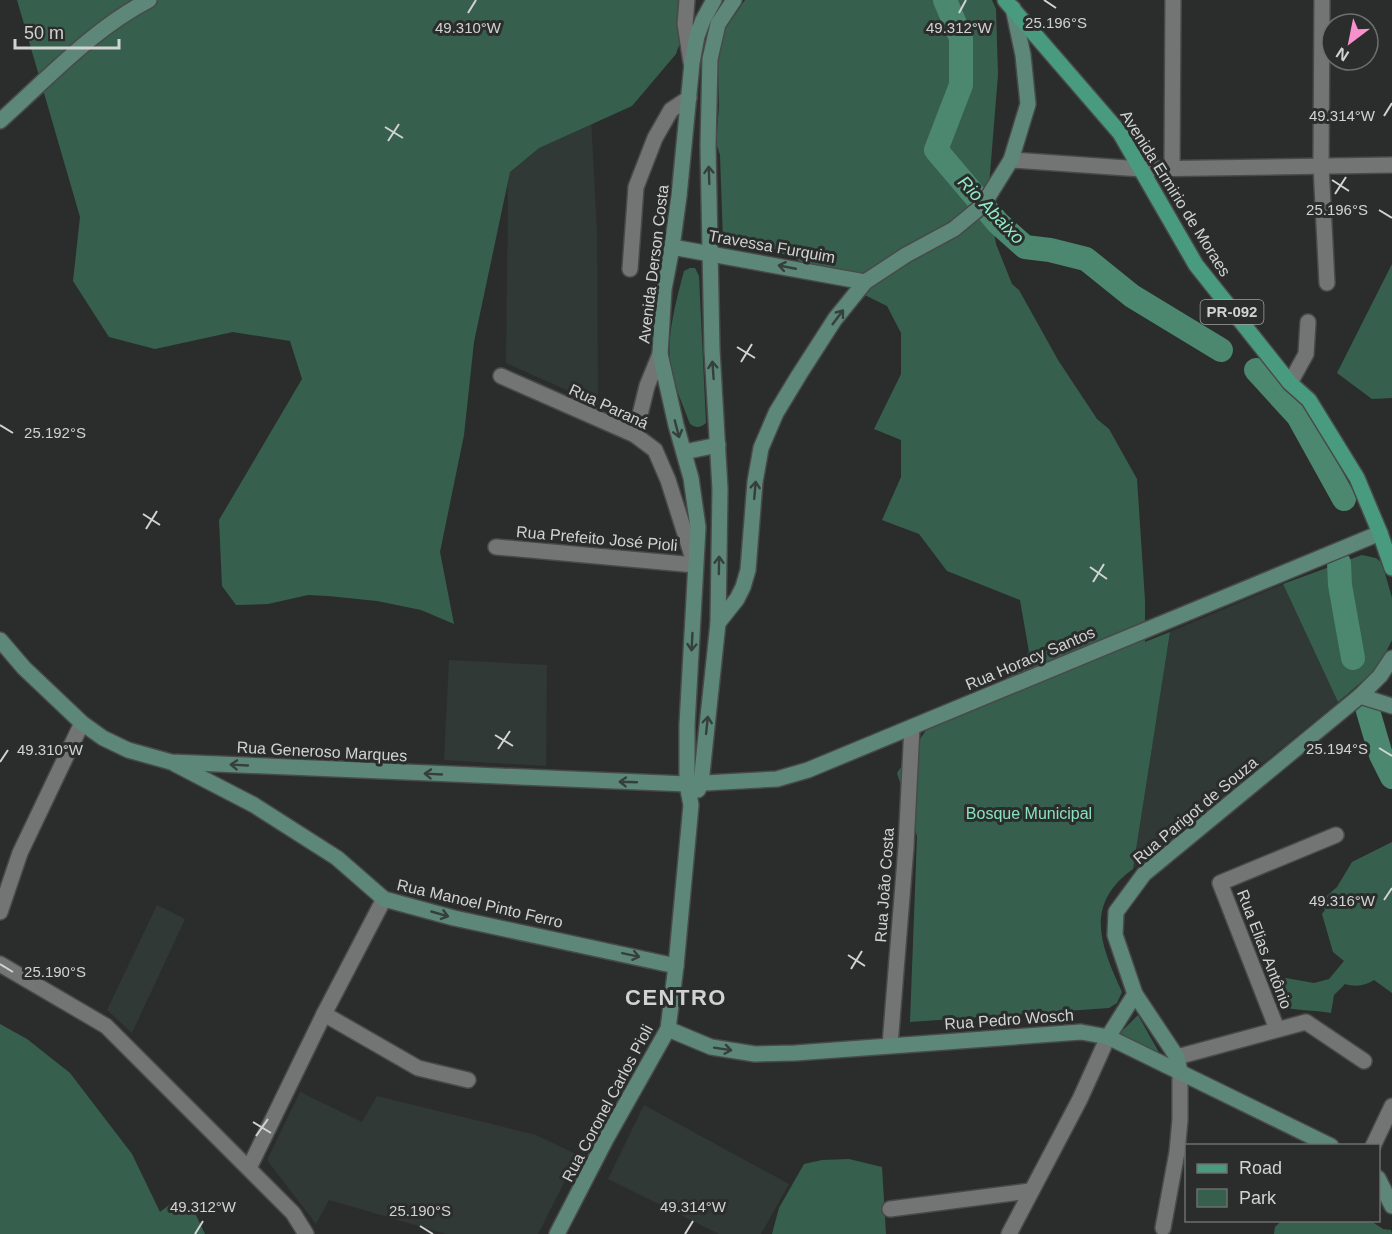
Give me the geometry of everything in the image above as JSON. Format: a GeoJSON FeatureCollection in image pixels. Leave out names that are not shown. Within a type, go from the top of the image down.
{"type":"FeatureCollection","features":[{"type":"Feature","properties":{"kind":"main road","name":"Avenida Ermirio de Moraes"},"geometry":{"type":"LineString","coordinates":[[1009,4],[1120,133],[1196,266],[1290,383],[1309,400],[1357,478],[1392,568]]}},
{"type":"Feature","properties":{"kind":"street"},"geometry":{"type":"LineString","coordinates":[[0,121],[94,38],[130,10],[149,0]]}},
{"type":"Feature","properties":{"kind":"street"},"geometry":{"type":"LineString","coordinates":[[687,0],[685,24],[692,63]]}},
{"type":"Feature","properties":{"kind":"street","name":"Avenida Derson Costa"},"geometry":{"type":"LineString","coordinates":[[694,783],[687,725],[698,527],[691,478],[660,354],[664,289],[672,247],[692,63],[697,36],[714,0]]}},
{"type":"Feature","properties":{"kind":"street"},"geometry":{"type":"LineString","coordinates":[[694,783],[718,623],[720,489],[712,350],[708,146],[710,59],[718,24],[734,0]]}},
{"type":"Feature","properties":{"kind":"street"},"geometry":{"type":"LineString","coordinates":[[1172,168],[1173,0]]}},
{"type":"Feature","properties":{"kind":"street"},"geometry":{"type":"LineString","coordinates":[[1322,0],[1322,166],[1327,283]]}},
{"type":"Feature","properties":{"kind":"street"},"geometry":{"type":"LineString","coordinates":[[718,623],[737,599],[745,578],[760,448],[776,413],[835,319],[865,282],[906,255],[954,229],[983,205],[1011,160],[1028,104],[1023,55],[1009,4]]}},
{"type":"Feature","properties":{"kind":"street"},"geometry":{"type":"LineString","coordinates":[[630,269],[636,187],[654,138],[671,110],[689,98]]}},
{"type":"Feature","properties":{"kind":"street"},"geometry":{"type":"LineString","coordinates":[[1011,160],[1141,169],[1392,165]]}},
{"type":"Feature","properties":{"kind":"street","name":"Travessa Furquim"},"geometry":{"type":"LineString","coordinates":[[672,247],[710,252],[865,282]]}},
{"type":"Feature","properties":{"kind":"street"},"geometry":{"type":"LineString","coordinates":[[1290,383],[1306,354],[1308,322]]}},
{"type":"Feature","properties":{"kind":"street"},"geometry":{"type":"LineString","coordinates":[[635,435],[647,386],[660,354]]}},
{"type":"Feature","properties":{"kind":"street","name":"Rua Paraná"},"geometry":{"type":"LineString","coordinates":[[501,376],[635,435],[655,450],[668,480],[695,565]]}},
{"type":"Feature","properties":{"kind":"street"},"geometry":{"type":"LineString","coordinates":[[684,452],[718,445]]}},
{"type":"Feature","properties":{"kind":"street","name":"Rua Horacy Santos"},"geometry":{"type":"LineString","coordinates":[[694,783],[777,779],[808,770],[1380,533]]}},
{"type":"Feature","properties":{"kind":"street","name":"Rua Prefeito José Pioli"},"geometry":{"type":"LineString","coordinates":[[496,547],[695,565]]}},
{"type":"Feature","properties":{"kind":"street","name":"Rua Generoso Marques"},"geometry":{"type":"LineString","coordinates":[[0,640],[24,668],[82,723],[103,738],[128,750],[171,762],[694,783]]}},
{"type":"Feature","properties":{"kind":"street","name":"Rua Parigot de Souza"},"geometry":{"type":"LineString","coordinates":[[1180,1072],[1177,1057],[1135,994],[1115,935],[1116,912],[1144,874],[1360,696],[1380,676],[1392,658]]}},
{"type":"Feature","properties":{"kind":"street"},"geometry":{"type":"LineString","coordinates":[[1360,696],[1392,706]]}},
{"type":"Feature","properties":{"kind":"street"},"geometry":{"type":"LineString","coordinates":[[0,912],[20,853],[82,723]]}},
{"type":"Feature","properties":{"kind":"street","name":"Rua João Costa"},"geometry":{"type":"LineString","coordinates":[[890,1046],[906,847],[912,727]]}},
{"type":"Feature","properties":{"kind":"street","name":"Rua Manoel Pinto Ferro"},"geometry":{"type":"LineString","coordinates":[[171,762],[254,805],[337,858],[384,899],[454,918],[676,966]]}},
{"type":"Feature","properties":{"kind":"street","name":"Rua Coronel Carlos Pioli"},"geometry":{"type":"LineString","coordinates":[[557,1234],[606,1139],[668,1029],[694,783]]}},
{"type":"Feature","properties":{"kind":"street","name":"Rua Elias Antônio"},"geometry":{"type":"LineString","coordinates":[[1277,1029],[1220,883],[1336,835]]}},
{"type":"Feature","properties":{"kind":"street"},"geometry":{"type":"LineString","coordinates":[[249,1168],[324,1014],[384,899]]}},
{"type":"Feature","properties":{"kind":"street"},"geometry":{"type":"LineString","coordinates":[[0,964],[106,1026],[315,1234]]}},
{"type":"Feature","properties":{"kind":"street"},"geometry":{"type":"LineString","coordinates":[[1009,1234],[1080,1099],[1108,1037],[1135,994]]}},
{"type":"Feature","properties":{"kind":"street"},"geometry":{"type":"LineString","coordinates":[[324,1014],[418,1068],[468,1080]]}},
{"type":"Feature","properties":{"kind":"street"},"geometry":{"type":"LineString","coordinates":[[1177,1057],[1306,1022],[1364,1061]]}},
{"type":"Feature","properties":{"kind":"street","name":"Rua Pedro Wosch"},"geometry":{"type":"LineString","coordinates":[[668,1029],[711,1047],[754,1054],[1081,1032],[1108,1037],[1327,1144]]}},
{"type":"Feature","properties":{"kind":"street"},"geometry":{"type":"LineString","coordinates":[[1163,1228],[1177,1152],[1180,1072]]}},
{"type":"Feature","properties":{"kind":"street"},"geometry":{"type":"LineString","coordinates":[[1374,1144],[1392,1106]]}},
{"type":"Feature","properties":{"kind":"street"},"geometry":{"type":"LineString","coordinates":[[1380,1182],[1392,1206]]}},
{"type":"Feature","properties":{"kind":"street"},"geometry":{"type":"LineString","coordinates":[[890,1209],[1030,1191]]}},
{"type":"Feature","properties":{"kind":"street"},"geometry":{"type":"LineString","coordinates":[[293,1213],[306,1234]]}},
{"type":"Feature","properties":{"kind":"shaded area"},"geometry":{"type":"Polygon","coordinates":[[[505,95],[590,100],[597,232],[598,404],[506,363],[508,205],[505,95]]]}},
{"type":"Feature","properties":{"kind":"shaded area"},"geometry":{"type":"Polygon","coordinates":[[[1283,584],[1338,702],[1133,869],[1170,632],[1283,584]]]}},
{"type":"Feature","properties":{"kind":"shaded area"},"geometry":{"type":"Polygon","coordinates":[[[449,660],[547,665],[546,766],[444,760],[449,660]]]}},
{"type":"Feature","properties":{"kind":"shaded area"},"geometry":{"type":"Polygon","coordinates":[[[157,905],[185,919],[132,1033],[107,1010],[157,905]]]}},
{"type":"Feature","properties":{"kind":"shaded area"},"geometry":{"type":"Polygon","coordinates":[[[300,1092],[362,1122],[377,1096],[536,1135],[578,1155],[538,1234],[446,1234],[329,1200],[316,1224],[267,1160],[300,1092]]]}},
{"type":"Feature","properties":{"kind":"shaded area"},"geometry":{"type":"Polygon","coordinates":[[[644,1105],[789,1184],[761,1234],[719,1234],[608,1179],[644,1105]]]}},
{"type":"Feature","properties":{"kind":"green space"},"geometry":{"type":"Polygon","coordinates":[[[17,0],[686,0],[689,15],[676,54],[632,106],[539,148],[510,172],[474,342],[464,435],[440,552],[454,624],[421,610],[377,601],[328,596],[308,595],[268,604],[236,605],[222,586],[219,520],[302,379],[290,341],[233,332],[155,349],[109,337],[73,281],[80,217],[17,0]]]}},
{"type":"Feature","properties":{"kind":"green space","name":"Bosque Municipal"},"geometry":{"type":"Polygon","coordinates":[[[745,0],[992,0],[996,9],[998,75],[988,198],[996,244],[1012,284],[1019,290],[1058,360],[1097,419],[1109,429],[1137,479],[1145,600],[1145,642],[1170,632],[1133,869],[1117,883],[1107,897],[1102,912],[1103,942],[1122,992],[1117,1003],[1109,1008],[910,1022],[917,836],[897,773],[933,720],[981,707],[1029,652],[1020,600],[947,571],[919,534],[882,520],[901,477],[901,440],[874,429],[901,374],[901,333],[887,306],[808,267],[792,256],[723,241],[720,155],[716,143],[719,107],[717,41],[745,0]]]}},
{"type":"Feature","properties":{"kind":"green space"},"geometry":{"type":"Polygon","coordinates":[[[1392,264],[1392,398],[1372,399],[1337,373],[1392,264]]]}},
{"type":"Feature","properties":{"kind":"green space"},"geometry":{"type":"Polygon","coordinates":[[[695,268],[699,276],[706,423],[698,427],[690,424],[675,385],[669,351],[671,328],[684,271],[695,268]]]}},
{"type":"Feature","properties":{"kind":"green space"},"geometry":{"type":"Polygon","coordinates":[[[1362,555],[1376,558],[1382,563],[1392,598],[1392,640],[1378,668],[1338,702],[1283,584],[1362,555]]]}},
{"type":"Feature","properties":{"kind":"green space"},"geometry":{"type":"Polygon","coordinates":[[[1392,842],[1392,993],[1374,980],[1360,985],[1345,984],[1334,995],[1331,1013],[1279,1006],[1274,993],[1276,983],[1286,978],[1314,983],[1329,979],[1344,961],[1333,952],[1322,914],[1325,910],[1320,902],[1337,887],[1352,862],[1392,842]]]}},
{"type":"Feature","properties":{"kind":"green space"},"geometry":{"type":"Polygon","coordinates":[[[1138,1015],[1162,1058],[1120,1033],[1138,1015]]]}},
{"type":"Feature","properties":{"kind":"green space"},"geometry":{"type":"Polygon","coordinates":[[[0,1024],[27,1039],[70,1073],[132,1154],[160,1212],[173,1202],[194,1211],[205,1234],[0,1234],[0,1024]]]}},
{"type":"Feature","properties":{"kind":"green space"},"geometry":{"type":"Polygon","coordinates":[[[849,1159],[882,1167],[886,1234],[772,1234],[779,1208],[804,1164],[822,1160],[849,1159]]]}},
{"type":"Feature","properties":{"kind":"green space"},"geometry":{"type":"Polygon","coordinates":[[[1280,1222],[1372,1222],[1383,1229],[1391,1230],[1392,1234],[1274,1234],[1275,1227],[1280,1222]]]}},
{"type":"Feature","properties":{"kind":"waterway","name":"Rio Abaixo"},"geometry":{"type":"LineString","coordinates":[[945,0],[961,38],[961,85],[936,150],[998,223],[1025,247],[1050,250],[1086,259],[1132,296],[1221,350]]}},
{"type":"Feature","properties":{"kind":"waterway","name":"Rio Abaixo"},"geometry":{"type":"LineString","coordinates":[[1256,370],[1298,416],[1344,499]]}},
{"type":"Feature","properties":{"kind":"waterway","name":"Rio Abaixo"},"geometry":{"type":"LineString","coordinates":[[1339,563],[1340,585],[1353,658]]}},
{"type":"Feature","properties":{"kind":"waterway","name":"Rio Abaixo"},"geometry":{"type":"LineString","coordinates":[[1368,711],[1381,755],[1392,777]]}},
{"type":"Feature","properties":{"kind":"district","name":"CENTRO"},"geometry":{"type":"Point","coordinates":[676,997]}}]}
